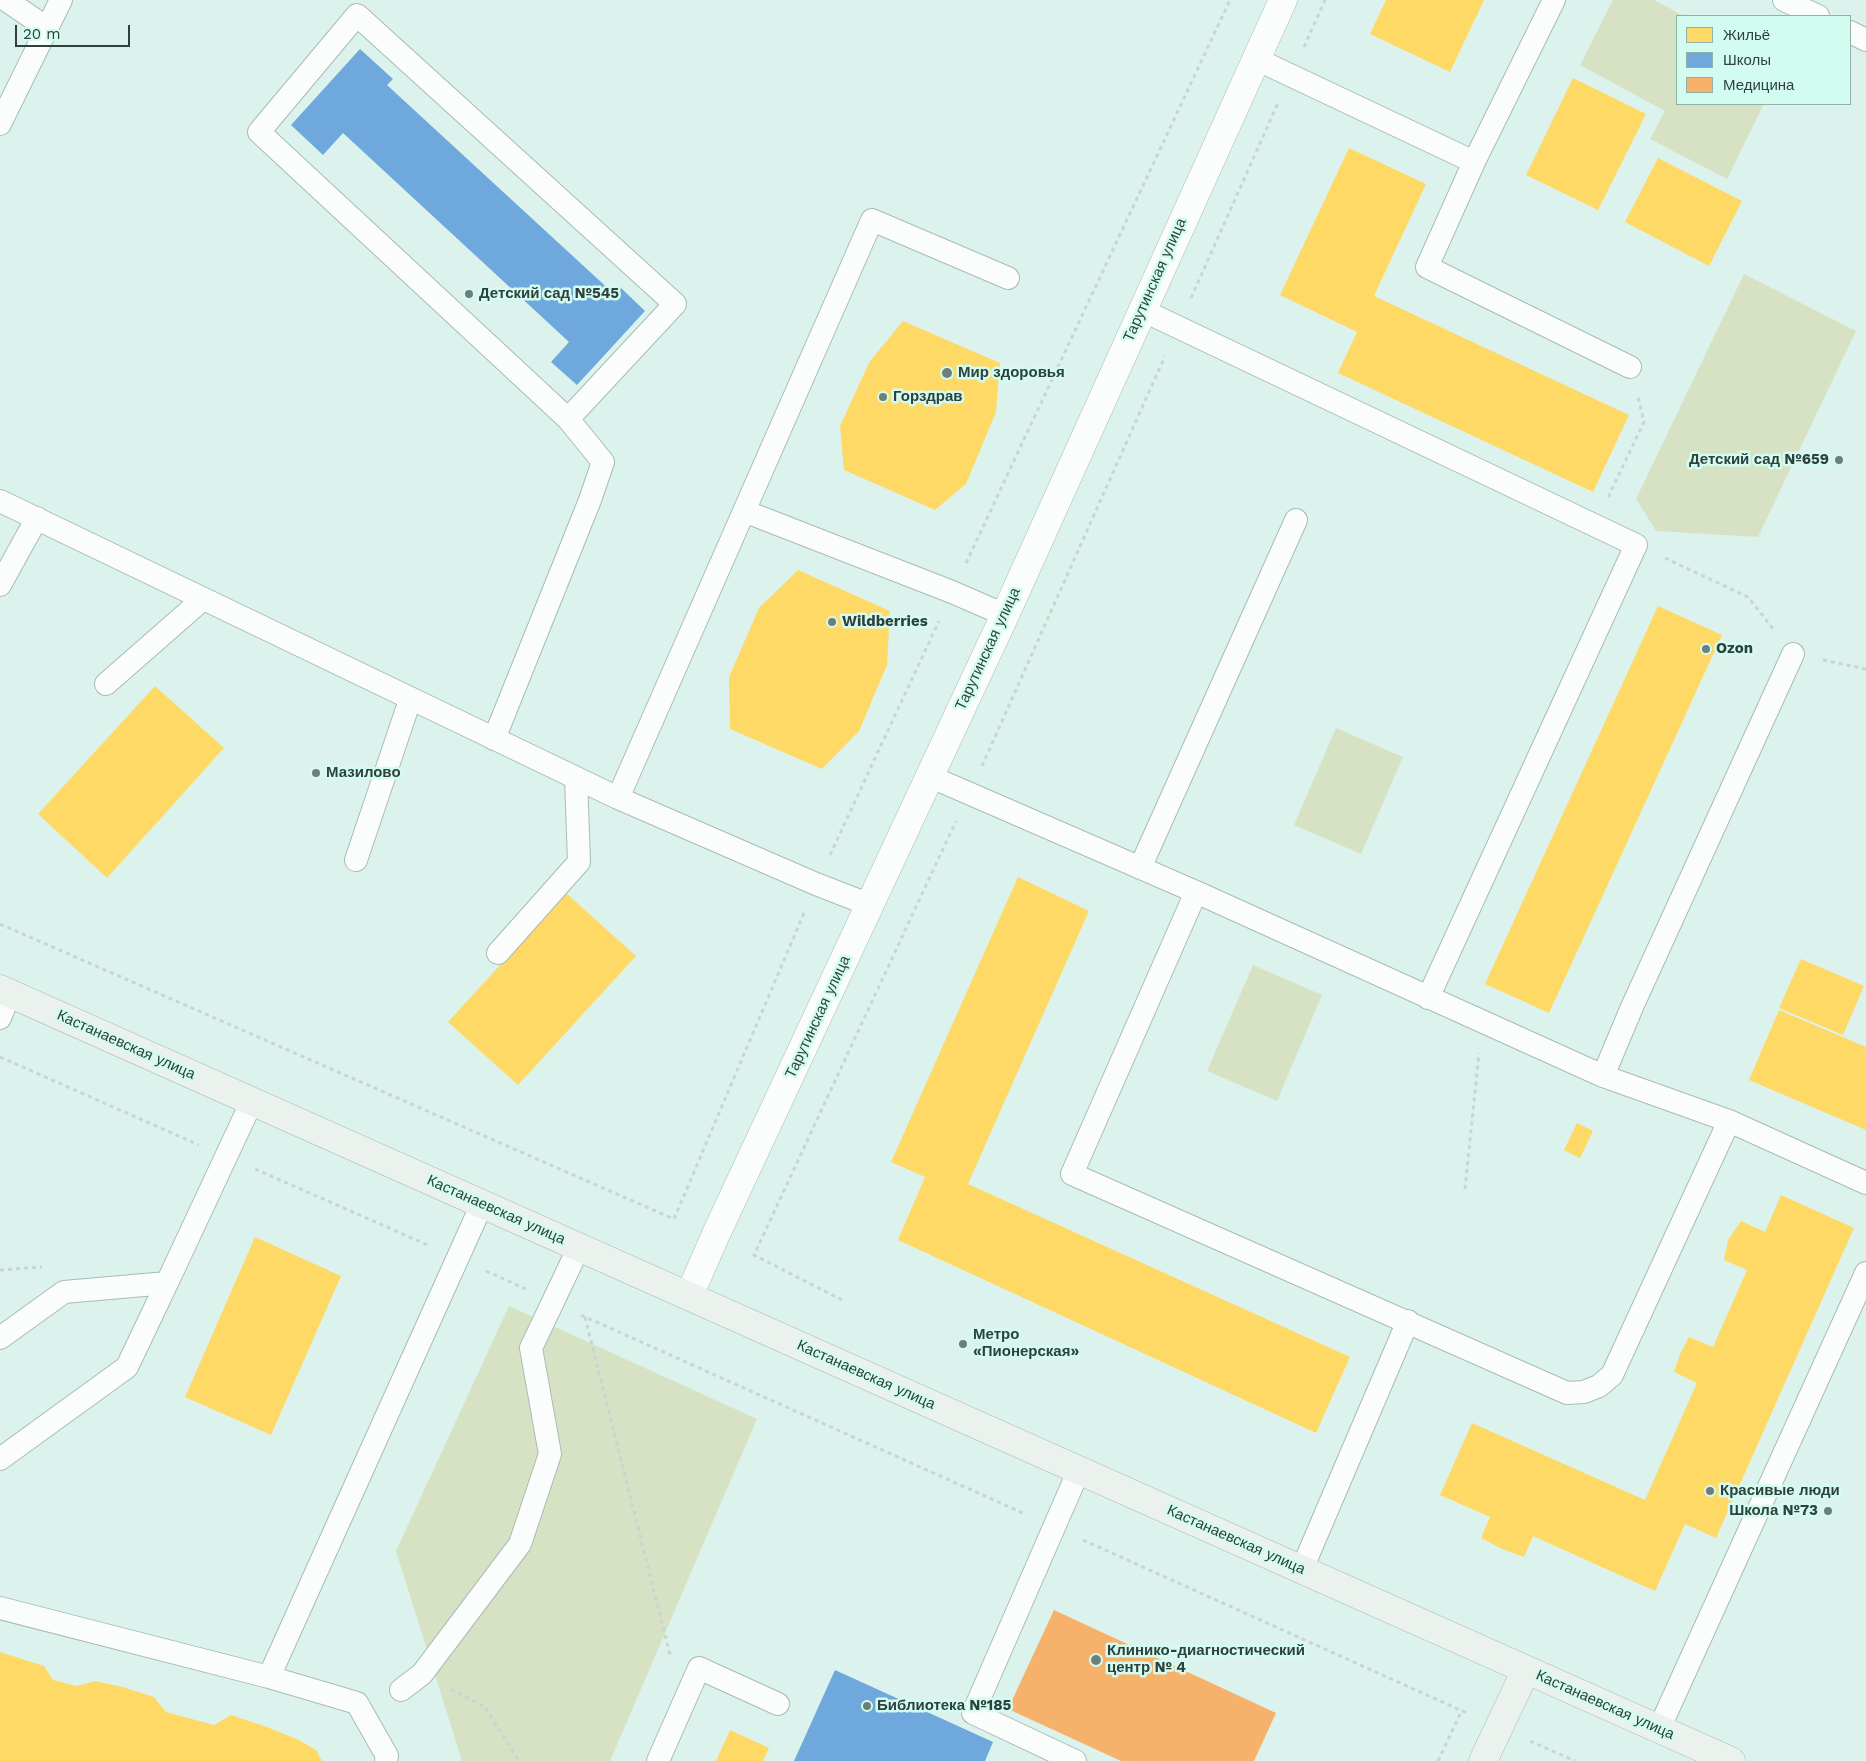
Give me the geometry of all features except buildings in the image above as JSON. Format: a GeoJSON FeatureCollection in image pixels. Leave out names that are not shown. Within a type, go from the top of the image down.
{"type":"FeatureCollection","features":[{"type":"Feature","properties":{"kind":"street","name":"Тарутинская улица"},"geometry":{"type":"LineString","coordinates":[[689,1296],[716,1234],[1005,615],[1283,0]]}},
{"type":"Feature","properties":{"kind":"street","name":"Кастанаевская улица"},"geometry":{"type":"LineString","coordinates":[[5,991],[1731,1761]]}},
{"type":"Feature","properties":{"kind":"street"},"geometry":{"type":"LineString","coordinates":[[1483,1761],[1526,1670]]}},
{"type":"Feature","properties":{"kind":"lane"},"geometry":{"type":"LineString","coordinates":[[6,0],[47,28]]}},
{"type":"Feature","properties":{"kind":"lane"},"geometry":{"type":"LineString","coordinates":[[0,124],[61,0]]}},
{"type":"Feature","properties":{"kind":"lane"},"geometry":{"type":"LineString","coordinates":[[1554,0],[1474,162],[1427,267],[1630,367]]}},
{"type":"Feature","properties":{"kind":"lane"},"geometry":{"type":"LineString","coordinates":[[1784,0],[1816,15]]}},
{"type":"Feature","properties":{"kind":"lane"},"geometry":{"type":"LineString","coordinates":[[494,739],[590,500],[603,462],[568,419],[259,132],[357,16],[675,304],[568,419]]}},
{"type":"Feature","properties":{"kind":"lane"},"geometry":{"type":"LineString","coordinates":[[1851,32],[1866,40]]}},
{"type":"Feature","properties":{"kind":"lane"},"geometry":{"type":"LineString","coordinates":[[1256,59],[1474,162]]}},
{"type":"Feature","properties":{"kind":"lane"},"geometry":{"type":"LineString","coordinates":[[618,798],[872,220],[1008,278]]}},
{"type":"Feature","properties":{"kind":"lane"},"geometry":{"type":"LineString","coordinates":[[1142,310],[1636,545],[1428,998]]}},
{"type":"Feature","properties":{"kind":"lane"},"geometry":{"type":"LineString","coordinates":[[0,501],[410,700],[618,798],[816,884],[870,905]]}},
{"type":"Feature","properties":{"kind":"lane"},"geometry":{"type":"LineString","coordinates":[[744,511],[952,592],[1005,615]]}},
{"type":"Feature","properties":{"kind":"lane"},"geometry":{"type":"LineString","coordinates":[[0,585],[37,518]]}},
{"type":"Feature","properties":{"kind":"lane"},"geometry":{"type":"LineString","coordinates":[[1140,868],[1296,520]]}},
{"type":"Feature","properties":{"kind":"lane"},"geometry":{"type":"LineString","coordinates":[[106,684],[203,599]]}},
{"type":"Feature","properties":{"kind":"lane"},"geometry":{"type":"LineString","coordinates":[[1603,1076],[1632,1007],[1793,654]]}},
{"type":"Feature","properties":{"kind":"lane"},"geometry":{"type":"LineString","coordinates":[[356,860],[410,700]]}},
{"type":"Feature","properties":{"kind":"lane"},"geometry":{"type":"LineString","coordinates":[[929,776],[1196,892],[1603,1076],[1729,1121],[1866,1183]]}},
{"type":"Feature","properties":{"kind":"lane"},"geometry":{"type":"LineString","coordinates":[[498,953],[579,862],[576,778]]}},
{"type":"Feature","properties":{"kind":"lane"},"geometry":{"type":"LineString","coordinates":[[1196,892],[1072,1174],[1567,1393],[1584,1392],[1599,1386],[1612,1375],[1729,1121]]}},
{"type":"Feature","properties":{"kind":"lane"},"geometry":{"type":"LineString","coordinates":[[0,1018],[5,991]]}},
{"type":"Feature","properties":{"kind":"lane"},"geometry":{"type":"LineString","coordinates":[[0,1459],[127,1367],[252,1101]]}},
{"type":"Feature","properties":{"kind":"lane"},"geometry":{"type":"LineString","coordinates":[[269,1677],[482,1204]]}},
{"type":"Feature","properties":{"kind":"lane"},"geometry":{"type":"LineString","coordinates":[[401,1690],[422,1674],[520,1544],[550,1454],[531,1348],[579,1247]]}},
{"type":"Feature","properties":{"kind":"lane"},"geometry":{"type":"LineString","coordinates":[[1659,1729],[1866,1272]]}},
{"type":"Feature","properties":{"kind":"lane"},"geometry":{"type":"LineString","coordinates":[[0,1338],[64,1292],[167,1283]]}},
{"type":"Feature","properties":{"kind":"lane"},"geometry":{"type":"LineString","coordinates":[[1302,1569],[1408,1322]]}},
{"type":"Feature","properties":{"kind":"lane"},"geometry":{"type":"LineString","coordinates":[[1075,1761],[973,1713],[1079,1470]]}},
{"type":"Feature","properties":{"kind":"lane"},"geometry":{"type":"LineString","coordinates":[[0,1608],[269,1677],[357,1703],[387,1756],[386,1761]]}},
{"type":"Feature","properties":{"kind":"lane"},"geometry":{"type":"LineString","coordinates":[[658,1761],[700,1668],[778,1704]]}},
{"type":"Feature","properties":{"kind":"path"},"geometry":{"type":"LineString","coordinates":[[0,924],[674,1219],[816,884],[1230,0]]}},
{"type":"Feature","properties":{"kind":"path"},"geometry":{"type":"LineString","coordinates":[[842,1300],[754,1255],[970,793],[1325,0]]}},
{"type":"Feature","properties":{"kind":"path"},"geometry":{"type":"LineString","coordinates":[[1630,367],[1644,422],[1609,495],[1636,545],[1748,597],[1793,654],[1866,670]]}},
{"type":"Feature","properties":{"kind":"path"},"geometry":{"type":"LineString","coordinates":[[1464,1189],[1482,1022]]}},
{"type":"Feature","properties":{"kind":"path"},"geometry":{"type":"LineString","coordinates":[[0,1057],[457,1258],[1575,1761]]}},
{"type":"Feature","properties":{"kind":"path"},"geometry":{"type":"LineString","coordinates":[[585,1316],[683,1704]]}},
{"type":"Feature","properties":{"kind":"path"},"geometry":{"type":"LineString","coordinates":[[422,1674],[485,1707],[519,1761]]}},
{"type":"Feature","properties":{"kind":"path"},"geometry":{"type":"LineString","coordinates":[[1438,1761],[1462,1710]]}},
{"type":"Feature","properties":{"kind":"green space"},"geometry":{"type":"Polygon","coordinates":[[[1613,0],[1654,0],[1682,15],[1676,15],[1676,105],[1764,105],[1727,179],[1650,139],[1665,111],[1580,65],[1613,0]]]}},
{"type":"Feature","properties":{"kind":"green space"},"geometry":{"type":"Polygon","coordinates":[[[1744,274],[1856,331],[1758,537],[1656,531],[1636,499],[1744,274]]]}},
{"type":"Feature","properties":{"kind":"green space"},"geometry":{"type":"Polygon","coordinates":[[[1336,728],[1403,757],[1361,854],[1294,825],[1336,728]]]}},
{"type":"Feature","properties":{"kind":"green space"},"geometry":{"type":"Polygon","coordinates":[[[1253,965],[1322,995],[1277,1101],[1207,1071],[1253,965]]]}},
{"type":"Feature","properties":{"kind":"green space"},"geometry":{"type":"Polygon","coordinates":[[[509,1306],[757,1419],[610,1761],[462,1761],[396,1551],[509,1306]]]}},
{"type":"Feature","properties":{"kind":"place","name":"Детский сад №545"},"geometry":{"type":"Point","coordinates":[469,294]}},
{"type":"Feature","properties":{"kind":"place","name":"Мир здоровья"},"geometry":{"type":"Point","coordinates":[947,373]}},
{"type":"Feature","properties":{"kind":"place","name":"Горздрав"},"geometry":{"type":"Point","coordinates":[883,397]}},
{"type":"Feature","properties":{"kind":"place","name":"Детский сад №659"},"geometry":{"type":"Point","coordinates":[1839,460]}},
{"type":"Feature","properties":{"kind":"place","name":"Wildberries"},"geometry":{"type":"Point","coordinates":[832,622]}},
{"type":"Feature","properties":{"kind":"place","name":"Ozon"},"geometry":{"type":"Point","coordinates":[1706,649]}},
{"type":"Feature","properties":{"kind":"place","name":"Мазилово"},"geometry":{"type":"Point","coordinates":[316,773]}},
{"type":"Feature","properties":{"kind":"place","name":"Метро «Пионерская»"},"geometry":{"type":"Point","coordinates":[963,1344]}},
{"type":"Feature","properties":{"kind":"place","name":"Красивые люди"},"geometry":{"type":"Point","coordinates":[1710,1491]}},
{"type":"Feature","properties":{"kind":"place","name":"Школа №73"},"geometry":{"type":"Point","coordinates":[1828,1511]}},
{"type":"Feature","properties":{"kind":"place","name":"Клинико-диагностический центр № 4"},"geometry":{"type":"Point","coordinates":[1096,1660]}},
{"type":"Feature","properties":{"kind":"place","name":"Библиотека №185"},"geometry":{"type":"Point","coordinates":[867,1706]}}]}
